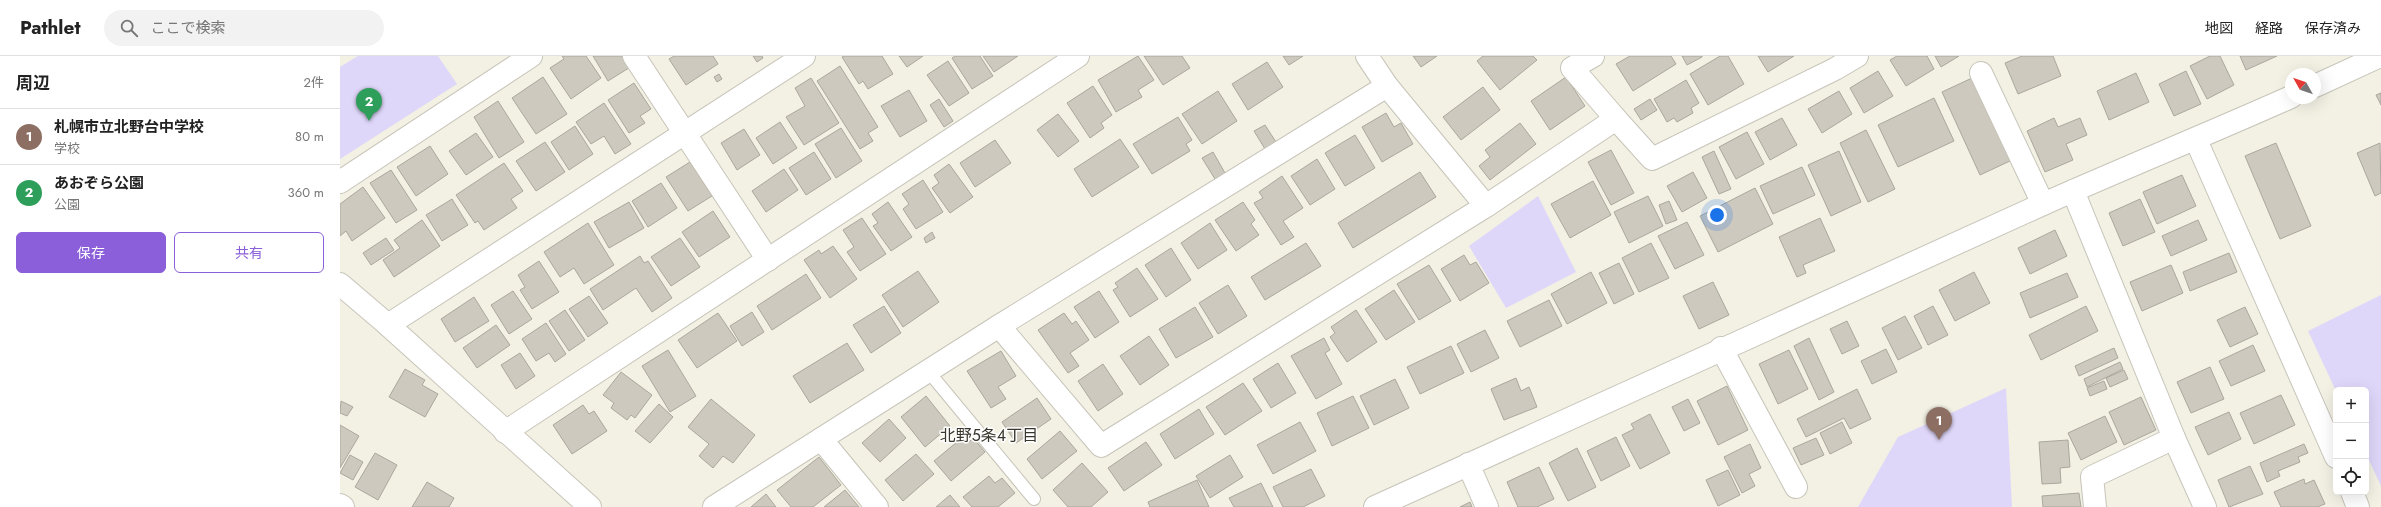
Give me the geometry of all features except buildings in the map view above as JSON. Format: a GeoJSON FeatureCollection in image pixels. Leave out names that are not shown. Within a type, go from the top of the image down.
{"type":"FeatureCollection","features":[{"type":"Feature","properties":{"kind":"street"},"geometry":{"type":"LineString","coordinates":[[340,182],[531,56]]}},
{"type":"Feature","properties":{"kind":"street"},"geometry":{"type":"LineString","coordinates":[[634,56],[768,260]]}},
{"type":"Feature","properties":{"kind":"street"},"geometry":{"type":"LineString","coordinates":[[388,325],[804,56]]}},
{"type":"Feature","properties":{"kind":"street"},"geometry":{"type":"LineString","coordinates":[[505,432],[1078,56]]}},
{"type":"Feature","properties":{"kind":"street"},"geometry":{"type":"LineString","coordinates":[[1367,56],[1387,86],[1486,206]]}},
{"type":"Feature","properties":{"kind":"street"},"geometry":{"type":"LineString","coordinates":[[1594,56],[1572,68],[1652,159],[1835,69],[1858,56]]}},
{"type":"Feature","properties":{"kind":"street"},"geometry":{"type":"LineString","coordinates":[[2321,83],[2380,56]]}},
{"type":"Feature","properties":{"kind":"street"},"geometry":{"type":"LineString","coordinates":[[1981,73],[2043,204]]}},
{"type":"Feature","properties":{"kind":"street"},"geometry":{"type":"LineString","coordinates":[[714,507],[999,326],[1387,86]]}},
{"type":"Feature","properties":{"kind":"street"},"geometry":{"type":"LineString","coordinates":[[1375,507],[1721,348],[2072,191],[2196,140],[2285,100]]}},
{"type":"Feature","properties":{"kind":"street"},"geometry":{"type":"LineString","coordinates":[[999,326],[1101,446],[1486,206],[1616,119]]}},
{"type":"Feature","properties":{"kind":"street"},"geometry":{"type":"LineString","coordinates":[[2196,140],[2333,450]]}},
{"type":"Feature","properties":{"kind":"street"},"geometry":{"type":"LineString","coordinates":[[2072,191],[2174,438],[2205,507]]}},
{"type":"Feature","properties":{"kind":"street"},"geometry":{"type":"LineString","coordinates":[[340,284],[388,325],[590,507]]}},
{"type":"Feature","properties":{"kind":"street"},"geometry":{"type":"LineString","coordinates":[[1721,348],[1796,487]]}},
{"type":"Feature","properties":{"kind":"street"},"geometry":{"type":"LineString","coordinates":[[2095,507],[2092,477],[2174,438]]}},
{"type":"Feature","properties":{"kind":"street"},"geometry":{"type":"LineString","coordinates":[[821,439],[876,507]]}},
{"type":"Feature","properties":{"kind":"street"},"geometry":{"type":"LineString","coordinates":[[1468,464],[1487,507]]}},
{"type":"Feature","properties":{"kind":"street"},"geometry":{"type":"LineString","coordinates":[[2353,495],[2358,507]]}},
{"type":"Feature","properties":{"kind":"lane"},"geometry":{"type":"LineString","coordinates":[[928,371],[1034,499]]}},
{"type":"Feature","properties":{"kind":"shaded area"},"geometry":{"type":"Polygon","coordinates":[[[358,56],[438,56],[457,84],[340,159],[340,67],[358,56]]]}},
{"type":"Feature","properties":{"kind":"shaded area"},"geometry":{"type":"Polygon","coordinates":[[[1538,196],[1576,272],[1506,308],[1469,246],[1538,196]]]}},
{"type":"Feature","properties":{"kind":"shaded area"},"geometry":{"type":"Polygon","coordinates":[[[2381,295],[2381,486],[2369,460],[2369,387],[2334,387],[2308,331],[2381,295]]]}},
{"type":"Feature","properties":{"kind":"shaded area"},"geometry":{"type":"Polygon","coordinates":[[[2006,388],[2012,507],[1858,507],[1898,437],[2006,388]]]}},
{"type":"Feature","properties":{"kind":"place","name":"あおぞら公園"},"geometry":{"type":"Point","coordinates":[369,121]}},
{"type":"Feature","properties":{"kind":"place","name":"札幌市立北野台中学校"},"geometry":{"type":"Point","coordinates":[1939,440]}},
{"type":"Feature","properties":{"kind":"district","name":"北野5条4丁目"},"geometry":{"type":"Point","coordinates":[989,435]}}]}
